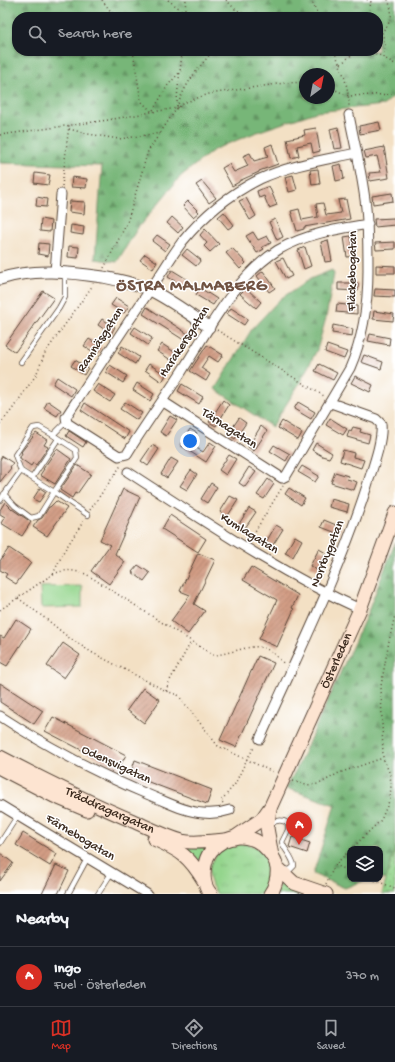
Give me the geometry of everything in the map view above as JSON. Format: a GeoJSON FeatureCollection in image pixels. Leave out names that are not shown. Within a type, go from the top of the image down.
{"type":"FeatureCollection","features":[{"type":"Feature","properties":{"kind":"main road","name":"Österleden"},"geometry":{"type":"LineString","coordinates":[[208,890],[204,870],[205,860],[210,852],[217,845],[262,819],[271,806],[360,609],[395,513]]}},
{"type":"Feature","properties":{"kind":"main road","name":"Tråddragargatan"},"geometry":{"type":"LineString","coordinates":[[0,757],[52,784],[112,812],[182,841],[193,842],[243,837],[252,839],[268,850],[275,862],[294,883],[325,891]]}},
{"type":"Feature","properties":{"kind":"main road","name":"Tråddragargatan"},"geometry":{"type":"LineString","coordinates":[[0,768],[54,796],[172,847],[183,854],[194,865],[208,890]]}},
{"type":"Feature","properties":{"kind":"main road","name":"Österleden"},"geometry":{"type":"LineString","coordinates":[[270,894],[275,884],[275,862],[267,828],[271,806]]}},
{"type":"Feature","properties":{"kind":"street","name":"Fläckebogatan"},"geometry":{"type":"LineString","coordinates":[[282,478],[286,476],[331,403],[350,368],[357,353],[365,319],[368,290],[368,224],[362,178],[349,114]]}},
{"type":"Feature","properties":{"kind":"street","name":"Ramnäsgatan"},"geometry":{"type":"LineString","coordinates":[[67,421],[66,417],[118,336],[183,241],[201,221],[222,203],[261,179],[282,170],[303,164],[356,153]]}},
{"type":"Feature","properties":{"kind":"street"},"geometry":{"type":"LineString","coordinates":[[60,272],[61,194]]}},
{"type":"Feature","properties":{"kind":"street","name":"Harakersgatan"},"geometry":{"type":"LineString","coordinates":[[67,421],[67,423],[119,456],[126,455],[209,327],[235,290],[249,274],[278,250],[316,234],[368,224]]}},
{"type":"Feature","properties":{"kind":"street"},"geometry":{"type":"LineString","coordinates":[[0,279],[33,272],[60,272],[111,279],[134,284],[150,290],[209,327]]}},
{"type":"Feature","properties":{"kind":"street","name":"Tärnagatan"},"geometry":{"type":"LineString","coordinates":[[162,401],[282,478]]}},
{"type":"Feature","properties":{"kind":"street","name":"Norrbygatan"},"geometry":{"type":"LineString","coordinates":[[260,739],[326,594],[354,526],[382,432],[381,424],[376,419],[331,403]]}},
{"type":"Feature","properties":{"kind":"street","name":"Kumlagatan"},"geometry":{"type":"LineString","coordinates":[[128,472],[245,548],[326,594],[360,609]]}},
{"type":"Feature","properties":{"kind":"street","name":"Odensvigatan"},"geometry":{"type":"LineString","coordinates":[[0,716],[73,759],[151,796],[186,810],[202,813],[217,814],[230,810]]}},
{"type":"Feature","properties":{"kind":"street","name":"Färnebogatan"},"geometry":{"type":"LineString","coordinates":[[0,805],[147,894]]}},
{"type":"Feature","properties":{"kind":"lane"},"geometry":{"type":"LineString","coordinates":[[21,362],[65,297],[66,287],[60,272]]}},
{"type":"Feature","properties":{"kind":"lane"},"geometry":{"type":"LineString","coordinates":[[53,435],[67,421]]}},
{"type":"Feature","properties":{"kind":"lane"},"geometry":{"type":"LineString","coordinates":[[4,494],[15,506],[31,518],[39,516],[54,492],[77,458],[76,450],[39,427],[33,428],[15,455],[21,471],[54,492],[88,515]]}},
{"type":"Feature","properties":{"kind":"lane"},"geometry":{"type":"LineString","coordinates":[[32,478],[58,439]]}},
{"type":"Feature","properties":{"kind":"lane"},"geometry":{"type":"LineString","coordinates":[[0,500],[21,471]]}},
{"type":"Feature","properties":{"kind":"lane"},"geometry":{"type":"LineString","coordinates":[[0,843],[18,815]]}},
{"type":"Feature","properties":{"kind":"lane"},"geometry":{"type":"LineString","coordinates":[[267,828],[278,820],[285,821],[288,824],[288,830],[282,842],[284,850],[294,861],[294,866],[290,870],[275,862]]}},
{"type":"Feature","properties":{"kind":"lane"},"geometry":{"type":"LineString","coordinates":[[68,894],[88,857]]}},
{"type":"Feature","properties":{"kind":"lane"},"geometry":{"type":"LineString","coordinates":[[98,894],[112,872]]}},
{"type":"Feature","properties":{"kind":"path"},"geometry":{"type":"LineString","coordinates":[[102,0],[111,12]]}},
{"type":"Feature","properties":{"kind":"path"},"geometry":{"type":"LineString","coordinates":[[168,0],[184,12],[186,0]]}},
{"type":"Feature","properties":{"kind":"path"},"geometry":{"type":"LineString","coordinates":[[226,0],[235,9],[241,12]]}},
{"type":"Feature","properties":{"kind":"path"},"geometry":{"type":"LineString","coordinates":[[311,0],[316,12]]}},
{"type":"Feature","properties":{"kind":"path"},"geometry":{"type":"LineString","coordinates":[[367,0],[371,2],[369,12]]}},
{"type":"Feature","properties":{"kind":"path"},"geometry":{"type":"LineString","coordinates":[[383,31],[389,23],[392,11],[388,0]]}},
{"type":"Feature","properties":{"kind":"path"},"geometry":{"type":"LineString","coordinates":[[383,37],[385,46],[383,57],[395,64]]}},
{"type":"Feature","properties":{"kind":"path"},"geometry":{"type":"LineString","coordinates":[[134,56],[141,101],[152,112]]}},
{"type":"Feature","properties":{"kind":"path"},"geometry":{"type":"LineString","coordinates":[[177,108],[177,91],[181,71],[182,56]]}},
{"type":"Feature","properties":{"kind":"path"},"geometry":{"type":"LineString","coordinates":[[177,108],[181,96],[208,56]]}},
{"type":"Feature","properties":{"kind":"path"},"geometry":{"type":"LineString","coordinates":[[337,56],[341,64],[349,96],[349,114]]}},
{"type":"Feature","properties":{"kind":"path"},"geometry":{"type":"LineString","coordinates":[[341,64],[350,56]]}},
{"type":"Feature","properties":{"kind":"path"},"geometry":{"type":"LineString","coordinates":[[152,112],[168,85],[181,71]]}},
{"type":"Feature","properties":{"kind":"path"},"geometry":{"type":"LineString","coordinates":[[0,135],[108,120],[177,108],[196,98],[209,94],[284,83],[299,82]]}},
{"type":"Feature","properties":{"kind":"path"},"geometry":{"type":"LineString","coordinates":[[335,90],[349,96],[395,94]]}},
{"type":"Feature","properties":{"kind":"path"},"geometry":{"type":"LineString","coordinates":[[61,194],[69,125]]}},
{"type":"Feature","properties":{"kind":"path"},"geometry":{"type":"LineString","coordinates":[[69,129],[88,134],[120,139],[161,133]]}},
{"type":"Feature","properties":{"kind":"path"},"geometry":{"type":"LineString","coordinates":[[209,327],[214,328],[328,398],[331,403]]}},
{"type":"Feature","properties":{"kind":"path"},"geometry":{"type":"LineString","coordinates":[[245,548],[283,485],[282,478]]}},
{"type":"Feature","properties":{"kind":"path"},"geometry":{"type":"LineString","coordinates":[[0,610],[53,574],[62,570],[73,570],[86,574],[190,642],[213,655],[219,655],[248,647],[263,647],[275,654],[287,667],[292,669]]}},
{"type":"Feature","properties":{"kind":"path"},"geometry":{"type":"LineString","coordinates":[[18,598],[68,637],[91,652],[166,691],[178,695],[218,746],[275,773]]}},
{"type":"Feature","properties":{"kind":"path"},"geometry":{"type":"LineString","coordinates":[[355,846],[381,820],[388,806],[390,795],[390,774],[383,758],[381,686],[388,641],[395,615]]}},
{"type":"Feature","properties":{"kind":"path"},"geometry":{"type":"LineString","coordinates":[[166,691],[169,682],[190,642]]}},
{"type":"Feature","properties":{"kind":"path"},"geometry":{"type":"LineString","coordinates":[[230,810],[221,801],[235,784],[247,759],[260,739]]}},
{"type":"Feature","properties":{"kind":"path"},"geometry":{"type":"LineString","coordinates":[[292,781],[306,785],[319,784],[339,773],[383,758]]}},
{"type":"Feature","properties":{"kind":"path"},"geometry":{"type":"LineString","coordinates":[[390,795],[395,797]]}},
{"type":"Feature","properties":{"kind":"path"},"geometry":{"type":"LineString","coordinates":[[325,891],[336,866],[347,854]]}},
{"type":"Feature","properties":{"kind":"path"},"geometry":{"type":"LineString","coordinates":[[336,866],[347,870]]}},
{"type":"Feature","properties":{"kind":"path"},"geometry":{"type":"LineString","coordinates":[[379,882],[395,888]]}},
{"type":"Feature","properties":{"kind":"green space"},"geometry":{"type":"Polygon","coordinates":[[[0,0],[395,0],[395,95],[384,105],[316,112],[257,132],[215,149],[181,176],[137,229],[117,262],[95,259],[102,166],[0,163],[0,0]]]}},
{"type":"Feature","properties":{"kind":"green space"},"geometry":{"type":"Polygon","coordinates":[[[332,270],[334,274],[326,318],[317,350],[299,384],[272,427],[215,389],[252,329],[280,299],[310,279],[332,270]]]}},
{"type":"Feature","properties":{"kind":"green space"},"geometry":{"type":"Polygon","coordinates":[[[395,543],[395,848],[387,879],[383,879],[383,846],[347,846],[347,882],[360,882],[345,888],[313,874],[335,805],[286,788],[297,768],[367,614],[395,543]]]}},
{"type":"Feature","properties":{"kind":"green space"},"geometry":{"type":"Polygon","coordinates":[[[82,586],[82,607],[41,608],[40,587],[82,586]]]}},
{"type":"Feature","properties":{"kind":"green space"},"geometry":{"type":"Polygon","coordinates":[[[240,841],[259,848],[270,864],[272,875],[269,885],[263,894],[217,894],[212,886],[209,876],[210,865],[221,848],[240,841]]]}},
{"type":"Feature","properties":{"kind":"green space"},"geometry":{"type":"Polygon","coordinates":[[[172,843],[207,847],[201,862],[190,853],[172,843]]]}},
{"type":"Feature","properties":{"kind":"green space"},"geometry":{"type":"Polygon","coordinates":[[[395,848],[395,894],[382,894],[395,848]]]}},
{"type":"Feature","properties":{"kind":"green space"},"geometry":{"type":"Polygon","coordinates":[[[282,879],[314,894],[276,894],[282,879]]]}},
{"type":"Feature","properties":{"kind":"building"},"geometry":{"type":"Polygon","coordinates":[[[379,122],[381,130],[360,134],[359,126],[379,122]]]}},
{"type":"Feature","properties":{"kind":"building"},"geometry":{"type":"Polygon","coordinates":[[[338,127],[342,148],[334,149],[330,129],[338,127]]]}},
{"type":"Feature","properties":{"kind":"building"},"geometry":{"type":"Polygon","coordinates":[[[316,128],[320,151],[313,153],[311,143],[297,146],[299,156],[291,158],[287,139],[305,135],[304,130],[316,128]]]}},
{"type":"Feature","properties":{"kind":"building"},"geometry":{"type":"Polygon","coordinates":[[[272,144],[278,164],[259,171],[232,186],[222,168],[229,164],[234,172],[248,166],[243,156],[250,153],[254,161],[268,157],[265,147],[272,144]]]}},
{"type":"Feature","properties":{"kind":"building"},"geometry":{"type":"Polygon","coordinates":[[[384,147],[389,178],[370,181],[369,173],[381,172],[377,156],[366,158],[364,151],[384,147]]]}},
{"type":"Feature","properties":{"kind":"building"},"geometry":{"type":"Polygon","coordinates":[[[341,164],[344,179],[336,181],[333,166],[341,164]]]}},
{"type":"Feature","properties":{"kind":"building"},"geometry":{"type":"Polygon","coordinates":[[[318,169],[320,184],[312,185],[310,170],[318,169]]]}},
{"type":"Feature","properties":{"kind":"building"},"geometry":{"type":"Polygon","coordinates":[[[35,173],[50,175],[48,185],[34,183],[35,173]]]}},
{"type":"Feature","properties":{"kind":"building"},"geometry":{"type":"Polygon","coordinates":[[[293,175],[297,190],[289,192],[285,177],[293,175]]]}},
{"type":"Feature","properties":{"kind":"building"},"geometry":{"type":"Polygon","coordinates":[[[72,177],[87,179],[86,188],[71,187],[72,177]]]}},
{"type":"Feature","properties":{"kind":"building"},"geometry":{"type":"Polygon","coordinates":[[[202,181],[216,198],[209,203],[196,185],[202,181]]]}},
{"type":"Feature","properties":{"kind":"building"},"geometry":{"type":"Polygon","coordinates":[[[269,186],[277,205],[269,208],[264,196],[259,198],[257,191],[269,186]]]}},
{"type":"Feature","properties":{"kind":"building"},"geometry":{"type":"Polygon","coordinates":[[[392,193],[393,201],[373,204],[372,196],[392,193]]]}},
{"type":"Feature","properties":{"kind":"building"},"geometry":{"type":"Polygon","coordinates":[[[37,197],[47,199],[46,207],[36,206],[37,197]]]}},
{"type":"Feature","properties":{"kind":"building"},"geometry":{"type":"Polygon","coordinates":[[[246,198],[256,216],[250,220],[239,201],[246,198]]]}},
{"type":"Feature","properties":{"kind":"building"},"geometry":{"type":"Polygon","coordinates":[[[346,199],[350,219],[304,227],[304,229],[297,231],[291,211],[299,209],[302,220],[318,217],[316,204],[323,203],[326,215],[341,213],[338,200],[346,199]]]}},
{"type":"Feature","properties":{"kind":"building"},"geometry":{"type":"Polygon","coordinates":[[[70,201],[85,202],[84,214],[69,212],[70,201]]]}},
{"type":"Feature","properties":{"kind":"building"},"geometry":{"type":"Polygon","coordinates":[[[188,201],[199,212],[193,217],[183,206],[188,201]]]}},
{"type":"Feature","properties":{"kind":"building"},"geometry":{"type":"Polygon","coordinates":[[[224,212],[234,225],[228,229],[218,217],[224,212]]]}},
{"type":"Feature","properties":{"kind":"building"},"geometry":{"type":"Polygon","coordinates":[[[172,217],[183,227],[178,233],[167,223],[172,217]]]}},
{"type":"Feature","properties":{"kind":"building"},"geometry":{"type":"Polygon","coordinates":[[[394,218],[395,225],[375,227],[374,219],[394,218]]]}},
{"type":"Feature","properties":{"kind":"building"},"geometry":{"type":"Polygon","coordinates":[[[41,219],[51,221],[50,232],[40,231],[41,219]]]}},
{"type":"Feature","properties":{"kind":"building"},"geometry":{"type":"Polygon","coordinates":[[[275,219],[283,237],[277,240],[269,222],[275,219]]]}},
{"type":"Feature","properties":{"kind":"building"},"geometry":{"type":"Polygon","coordinates":[[[71,225],[84,227],[83,235],[70,233],[71,225]]]}},
{"type":"Feature","properties":{"kind":"building"},"geometry":{"type":"Polygon","coordinates":[[[205,229],[219,244],[210,252],[204,246],[207,243],[200,235],[205,229]]]}},
{"type":"Feature","properties":{"kind":"building"},"geometry":{"type":"Polygon","coordinates":[[[253,232],[258,240],[267,236],[271,243],[262,247],[264,249],[257,253],[246,236],[253,232]]]}},
{"type":"Feature","properties":{"kind":"building"},"geometry":{"type":"Polygon","coordinates":[[[157,235],[170,244],[165,251],[152,241],[157,235]]]}},
{"type":"Feature","properties":{"kind":"building"},"geometry":{"type":"Polygon","coordinates":[[[351,236],[355,256],[347,257],[344,237],[351,236]]]}},
{"type":"Feature","properties":{"kind":"building"},"geometry":{"type":"Polygon","coordinates":[[[328,240],[332,261],[325,262],[321,242],[328,240]]]}},
{"type":"Feature","properties":{"kind":"building"},"geometry":{"type":"Polygon","coordinates":[[[395,242],[395,249],[376,250],[375,243],[395,242]]]}},
{"type":"Feature","properties":{"kind":"building"},"geometry":{"type":"Polygon","coordinates":[[[39,243],[49,244],[48,256],[38,254],[39,243]]]}},
{"type":"Feature","properties":{"kind":"building"},"geometry":{"type":"Polygon","coordinates":[[[69,246],[79,247],[78,258],[68,257],[69,246]]]}},
{"type":"Feature","properties":{"kind":"building"},"geometry":{"type":"Polygon","coordinates":[[[305,247],[311,266],[304,269],[298,250],[305,247]]]}},
{"type":"Feature","properties":{"kind":"building"},"geometry":{"type":"Polygon","coordinates":[[[232,248],[246,263],[240,269],[226,253],[232,248]]]}},
{"type":"Feature","properties":{"kind":"building"},"geometry":{"type":"Polygon","coordinates":[[[187,249],[201,260],[196,266],[182,255],[187,249]]]}},
{"type":"Feature","properties":{"kind":"building"},"geometry":{"type":"Polygon","coordinates":[[[145,254],[157,262],[153,269],[140,260],[145,254]]]}},
{"type":"Feature","properties":{"kind":"building"},"geometry":{"type":"Polygon","coordinates":[[[283,258],[292,276],[286,279],[276,261],[283,258]]]}},
{"type":"Feature","properties":{"kind":"building"},"geometry":{"type":"Polygon","coordinates":[[[376,265],[395,266],[395,273],[376,273],[376,265]]]}},
{"type":"Feature","properties":{"kind":"building"},"geometry":{"type":"Polygon","coordinates":[[[172,270],[190,281],[186,288],[168,277],[172,270]]]}},
{"type":"Feature","properties":{"kind":"building"},"geometry":{"type":"Polygon","coordinates":[[[263,271],[275,288],[269,292],[257,276],[263,271]]]}},
{"type":"Feature","properties":{"kind":"building"},"geometry":{"type":"Polygon","coordinates":[[[338,283],[358,283],[358,291],[338,290],[338,283]]]}},
{"type":"Feature","properties":{"kind":"building"},"geometry":{"type":"Polygon","coordinates":[[[200,288],[217,299],[213,305],[196,295],[200,288]]]}},
{"type":"Feature","properties":{"kind":"building"},"geometry":{"type":"Polygon","coordinates":[[[246,288],[261,302],[256,308],[240,294],[246,288]]]}},
{"type":"Feature","properties":{"kind":"building"},"geometry":{"type":"Polygon","coordinates":[[[375,289],[395,290],[395,297],[374,296],[375,289]]]}},
{"type":"Feature","properties":{"kind":"building"},"geometry":{"type":"Polygon","coordinates":[[[43,291],[54,298],[15,352],[5,345],[43,291]]]}},
{"type":"Feature","properties":{"kind":"building"},"geometry":{"type":"Polygon","coordinates":[[[116,298],[129,306],[124,313],[111,305],[116,298]]]}},
{"type":"Feature","properties":{"kind":"building"},"geometry":{"type":"Polygon","coordinates":[[[337,304],[357,306],[357,314],[336,312],[337,304]]]}},
{"type":"Feature","properties":{"kind":"building"},"geometry":{"type":"Polygon","coordinates":[[[147,307],[191,336],[187,342],[143,314],[147,307]]]}},
{"type":"Feature","properties":{"kind":"building"},"geometry":{"type":"Polygon","coordinates":[[[231,308],[248,319],[244,325],[227,314],[231,308]]]}},
{"type":"Feature","properties":{"kind":"building"},"geometry":{"type":"Polygon","coordinates":[[[374,311],[394,314],[393,321],[373,319],[374,311]]]}},
{"type":"Feature","properties":{"kind":"building"},"geometry":{"type":"Polygon","coordinates":[[[102,319],[115,327],[111,334],[98,325],[102,319]]]}},
{"type":"Feature","properties":{"kind":"building"},"geometry":{"type":"Polygon","coordinates":[[[333,325],[353,329],[352,336],[332,333],[333,325]]]}},
{"type":"Feature","properties":{"kind":"building"},"geometry":{"type":"Polygon","coordinates":[[[135,327],[152,338],[148,345],[131,333],[135,327]]]}},
{"type":"Feature","properties":{"kind":"building"},"geometry":{"type":"Polygon","coordinates":[[[370,334],[390,338],[389,345],[368,341],[370,334]]]}},
{"type":"Feature","properties":{"kind":"building"},"geometry":{"type":"Polygon","coordinates":[[[89,339],[102,347],[97,354],[84,346],[89,339]]]}},
{"type":"Feature","properties":{"kind":"building"},"geometry":{"type":"Polygon","coordinates":[[[162,344],[179,355],[174,362],[157,351],[162,344]]]}},
{"type":"Feature","properties":{"kind":"building"},"geometry":{"type":"Polygon","coordinates":[[[207,345],[223,355],[218,362],[209,356],[201,368],[210,374],[206,381],[190,371],[207,345]]]}},
{"type":"Feature","properties":{"kind":"building"},"geometry":{"type":"Polygon","coordinates":[[[327,345],[347,352],[344,359],[325,352],[327,345]]]}},
{"type":"Feature","properties":{"kind":"building"},"geometry":{"type":"Polygon","coordinates":[[[122,346],[139,357],[135,364],[118,353],[122,346]]]}},
{"type":"Feature","properties":{"kind":"building"},"geometry":{"type":"Polygon","coordinates":[[[364,355],[383,362],[381,369],[361,362],[364,355]]]}},
{"type":"Feature","properties":{"kind":"building"},"geometry":{"type":"Polygon","coordinates":[[[75,360],[88,368],[84,375],[71,366],[75,360]]]}},
{"type":"Feature","properties":{"kind":"building"},"geometry":{"type":"Polygon","coordinates":[[[149,364],[166,375],[162,382],[145,370],[149,364]]]}},
{"type":"Feature","properties":{"kind":"building"},"geometry":{"type":"Polygon","coordinates":[[[319,364],[337,373],[333,380],[315,371],[319,364]]]}},
{"type":"Feature","properties":{"kind":"building"},"geometry":{"type":"Polygon","coordinates":[[[110,365],[127,376],[123,383],[106,372],[110,365]]]}},
{"type":"Feature","properties":{"kind":"building"},"geometry":{"type":"Polygon","coordinates":[[[355,376],[373,385],[370,392],[351,383],[355,376]]]}},
{"type":"Feature","properties":{"kind":"building"},"geometry":{"type":"Polygon","coordinates":[[[57,377],[75,389],[71,396],[53,384],[57,377]]]}},
{"type":"Feature","properties":{"kind":"building"},"geometry":{"type":"Polygon","coordinates":[[[137,383],[154,394],[150,401],[133,390],[137,383]]]}},
{"type":"Feature","properties":{"kind":"building"},"geometry":{"type":"Polygon","coordinates":[[[98,384],[115,395],[110,402],[93,391],[98,384]]]}},
{"type":"Feature","properties":{"kind":"building"},"geometry":{"type":"Polygon","coordinates":[[[182,384],[203,397],[199,404],[178,391],[182,384]]]}},
{"type":"Feature","properties":{"kind":"building"},"geometry":{"type":"Polygon","coordinates":[[[223,400],[229,405],[216,426],[209,422],[223,400]]]}},
{"type":"Feature","properties":{"kind":"building"},"geometry":{"type":"Polygon","coordinates":[[[48,401],[61,410],[57,416],[44,408],[48,401]]]}},
{"type":"Feature","properties":{"kind":"building"},"geometry":{"type":"Polygon","coordinates":[[[125,402],[142,413],[137,420],[120,409],[125,402]]]}},
{"type":"Feature","properties":{"kind":"building"},"geometry":{"type":"Polygon","coordinates":[[[298,402],[315,412],[311,419],[294,409],[298,402]]]}},
{"type":"Feature","properties":{"kind":"building"},"geometry":{"type":"Polygon","coordinates":[[[85,403],[129,432],[125,439],[81,410],[85,403]]]}},
{"type":"Feature","properties":{"kind":"building"},"geometry":{"type":"Polygon","coordinates":[[[170,416],[177,420],[166,436],[160,432],[170,416]]]}},
{"type":"Feature","properties":{"kind":"building"},"geometry":{"type":"Polygon","coordinates":[[[239,418],[246,423],[235,439],[228,434],[239,418]]]}},
{"type":"Feature","properties":{"kind":"building"},"geometry":{"type":"Polygon","coordinates":[[[330,418],[347,429],[343,435],[326,425],[330,418]]]}},
{"type":"Feature","properties":{"kind":"building"},"geometry":{"type":"Polygon","coordinates":[[[282,421],[302,433],[298,440],[278,428],[282,421]]]}},
{"type":"Feature","properties":{"kind":"building"},"geometry":{"type":"Polygon","coordinates":[[[261,426],[267,431],[254,451],[248,447],[261,426]]]}},
{"type":"Feature","properties":{"kind":"building"},"geometry":{"type":"Polygon","coordinates":[[[353,427],[361,429],[360,432],[370,435],[368,443],[347,437],[349,430],[351,431],[353,427]]]}},
{"type":"Feature","properties":{"kind":"building"},"geometry":{"type":"Polygon","coordinates":[[[190,429],[197,433],[190,444],[203,452],[210,442],[216,446],[206,462],[180,445],[190,429]]]}},
{"type":"Feature","properties":{"kind":"building"},"geometry":{"type":"Polygon","coordinates":[[[69,431],[86,442],[83,447],[66,436],[69,431]]]}},
{"type":"Feature","properties":{"kind":"building"},"geometry":{"type":"Polygon","coordinates":[[[36,433],[47,440],[44,445],[48,447],[36,465],[33,463],[31,466],[20,457],[21,452],[36,433]]]}},
{"type":"Feature","properties":{"kind":"building"},"geometry":{"type":"Polygon","coordinates":[[[316,443],[332,453],[329,458],[312,450],[316,443]]]}},
{"type":"Feature","properties":{"kind":"building"},"geometry":{"type":"Polygon","coordinates":[[[152,445],[159,449],[148,466],[141,461],[152,445]]]}},
{"type":"Feature","properties":{"kind":"building"},"geometry":{"type":"Polygon","coordinates":[[[274,445],[290,454],[286,461],[270,451],[274,445]]]}},
{"type":"Feature","properties":{"kind":"building"},"geometry":{"type":"Polygon","coordinates":[[[57,449],[71,459],[55,484],[40,475],[57,449]]]}},
{"type":"Feature","properties":{"kind":"building"},"geometry":{"type":"Polygon","coordinates":[[[343,450],[354,453],[353,457],[364,460],[361,468],[340,461],[343,450]]]}},
{"type":"Feature","properties":{"kind":"building"},"geometry":{"type":"Polygon","coordinates":[[[229,455],[236,459],[226,475],[219,470],[229,455]]]}},
{"type":"Feature","properties":{"kind":"building"},"geometry":{"type":"Polygon","coordinates":[[[2,456],[13,463],[0,482],[0,460],[2,456]]]}},
{"type":"Feature","properties":{"kind":"building"},"geometry":{"type":"Polygon","coordinates":[[[171,458],[178,462],[167,478],[161,474],[171,458]]]}},
{"type":"Feature","properties":{"kind":"building"},"geometry":{"type":"Polygon","coordinates":[[[77,465],[91,474],[77,494],[75,493],[72,498],[60,490],[77,465]]]}},
{"type":"Feature","properties":{"kind":"building"},"geometry":{"type":"Polygon","coordinates":[[[302,466],[319,476],[315,482],[298,472],[302,466]]]}},
{"type":"Feature","properties":{"kind":"building"},"geometry":{"type":"Polygon","coordinates":[[[249,467],[256,472],[245,487],[239,483],[249,467]]]}},
{"type":"Feature","properties":{"kind":"building"},"geometry":{"type":"Polygon","coordinates":[[[191,470],[197,474],[187,490],[180,486],[191,470]]]}},
{"type":"Feature","properties":{"kind":"building"},"geometry":{"type":"Polygon","coordinates":[[[335,472],[348,476],[347,479],[357,482],[354,490],[331,483],[335,472]]]}},
{"type":"Feature","properties":{"kind":"building"},"geometry":{"type":"Polygon","coordinates":[[[268,479],[274,484],[264,499],[257,495],[268,479]]]}},
{"type":"Feature","properties":{"kind":"building"},"geometry":{"type":"Polygon","coordinates":[[[211,483],[217,487],[207,503],[201,499],[211,483]]]}},
{"type":"Feature","properties":{"kind":"building"},"geometry":{"type":"Polygon","coordinates":[[[40,488],[46,492],[39,502],[33,499],[40,488]]]}},
{"type":"Feature","properties":{"kind":"building"},"geometry":{"type":"Polygon","coordinates":[[[289,488],[305,498],[301,505],[285,494],[289,488]]]}},
{"type":"Feature","properties":{"kind":"building"},"geometry":{"type":"Polygon","coordinates":[[[123,489],[140,497],[115,554],[125,562],[109,584],[91,571],[110,545],[100,540],[123,489]]]}},
{"type":"Feature","properties":{"kind":"building"},"geometry":{"type":"Polygon","coordinates":[[[230,496],[238,500],[227,517],[220,512],[230,496]]]}},
{"type":"Feature","properties":{"kind":"building"},"geometry":{"type":"Polygon","coordinates":[[[331,499],[349,504],[347,512],[329,507],[331,499]]]}},
{"type":"Feature","properties":{"kind":"building"},"geometry":{"type":"Polygon","coordinates":[[[56,501],[67,508],[47,536],[33,527],[38,520],[42,518],[49,507],[56,501]]]}},
{"type":"Feature","properties":{"kind":"building"},"geometry":{"type":"Polygon","coordinates":[[[5,502],[12,509],[31,522],[22,536],[1,523],[5,517],[0,514],[0,510],[5,502]]]}},
{"type":"Feature","properties":{"kind":"building"},"geometry":{"type":"Polygon","coordinates":[[[249,508],[256,512],[245,528],[239,524],[249,508]]]}},
{"type":"Feature","properties":{"kind":"building"},"geometry":{"type":"Polygon","coordinates":[[[170,515],[206,539],[198,552],[162,529],[170,515]]]}},
{"type":"Feature","properties":{"kind":"building"},"geometry":{"type":"Polygon","coordinates":[[[324,520],[341,527],[339,534],[321,527],[324,520]]]}},
{"type":"Feature","properties":{"kind":"building"},"geometry":{"type":"Polygon","coordinates":[[[276,525],[283,529],[273,545],[266,542],[276,525]]]}},
{"type":"Feature","properties":{"kind":"building"},"geometry":{"type":"Polygon","coordinates":[[[295,536],[302,540],[293,557],[285,553],[295,536]]]}},
{"type":"Feature","properties":{"kind":"building"},"geometry":{"type":"Polygon","coordinates":[[[9,548],[31,563],[16,584],[5,577],[7,574],[0,570],[0,561],[9,548]]]}},
{"type":"Feature","properties":{"kind":"building"},"geometry":{"type":"Polygon","coordinates":[[[319,549],[326,553],[317,570],[310,566],[319,549]]]}},
{"type":"Feature","properties":{"kind":"building"},"geometry":{"type":"Polygon","coordinates":[[[198,553],[215,560],[194,604],[205,611],[188,634],[171,621],[190,595],[180,591],[198,553]]]}},
{"type":"Feature","properties":{"kind":"building"},"geometry":{"type":"Polygon","coordinates":[[[138,565],[150,573],[144,581],[132,572],[138,565]]]}},
{"type":"Feature","properties":{"kind":"building"},"geometry":{"type":"Polygon","coordinates":[[[251,567],[298,595],[292,608],[294,609],[277,647],[259,639],[277,600],[243,580],[251,567]]]}},
{"type":"Feature","properties":{"kind":"building"},"geometry":{"type":"Polygon","coordinates":[[[16,619],[31,629],[7,666],[0,662],[0,636],[4,638],[16,619]]]}},
{"type":"Feature","properties":{"kind":"building"},"geometry":{"type":"Polygon","coordinates":[[[63,643],[80,655],[64,678],[47,666],[63,643]]]}},
{"type":"Feature","properties":{"kind":"building"},"geometry":{"type":"Polygon","coordinates":[[[258,656],[274,663],[236,747],[220,740],[258,656]]]}},
{"type":"Feature","properties":{"kind":"building"},"geometry":{"type":"Polygon","coordinates":[[[0,683],[43,711],[34,724],[0,702],[0,683]]]}},
{"type":"Feature","properties":{"kind":"building"},"geometry":{"type":"Polygon","coordinates":[[[143,688],[160,700],[144,723],[127,710],[143,688]]]}},
{"type":"Feature","properties":{"kind":"building"},"geometry":{"type":"Polygon","coordinates":[[[53,717],[126,755],[118,769],[45,731],[53,717]]]}},
{"type":"Feature","properties":{"kind":"building"},"geometry":{"type":"Polygon","coordinates":[[[135,760],[212,790],[207,804],[130,775],[135,760]]]}},
{"type":"Feature","properties":{"kind":"building"},"geometry":{"type":"Polygon","coordinates":[[[23,833],[57,854],[50,866],[16,845],[23,833]]]}},
{"type":"Feature","properties":{"kind":"building"},"geometry":{"type":"Polygon","coordinates":[[[292,837],[310,843],[307,853],[289,847],[292,837]]]}},
{"type":"Feature","properties":{"kind":"building"},"geometry":{"type":"Polygon","coordinates":[[[0,853],[13,863],[0,881],[0,853]]]}},
{"type":"Feature","properties":{"kind":"building"},"geometry":{"type":"Polygon","coordinates":[[[56,865],[69,871],[58,894],[42,894],[56,865]]]}},
{"type":"Feature","properties":{"kind":"place","name":"Ingo"},"geometry":{"type":"Point","coordinates":[299,845]}},
{"type":"Feature","properties":{"kind":"district","name":"ÖSTRA MALMABERG"},"geometry":{"type":"Point","coordinates":[192,287]}}]}
